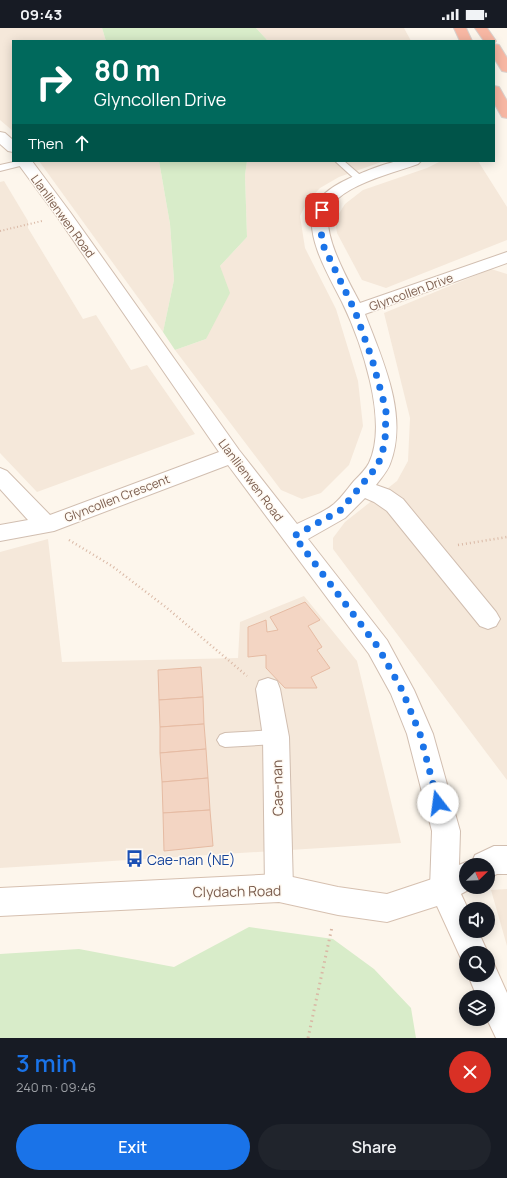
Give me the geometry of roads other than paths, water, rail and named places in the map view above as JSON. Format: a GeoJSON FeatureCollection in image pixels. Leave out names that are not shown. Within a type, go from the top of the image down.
{"type":"FeatureCollection","features":[{"type":"Feature","properties":{"kind":"highway"},"geometry":{"type":"LineString","coordinates":[[460,28],[466,40]]}},
{"type":"Feature","properties":{"kind":"highway"},"geometry":{"type":"LineString","coordinates":[[481,28],[489,40]]}},
{"type":"Feature","properties":{"kind":"highway"},"geometry":{"type":"LineString","coordinates":[[495,50],[507,68]]}},
{"type":"Feature","properties":{"kind":"highway"},"geometry":{"type":"LineString","coordinates":[[495,92],[507,114]]}},
{"type":"Feature","properties":{"kind":"street","name":"Llanllienwen Road"},"geometry":{"type":"LineString","coordinates":[[0,136],[12,149]]}},
{"type":"Feature","properties":{"kind":"street","name":"Llanllienwen Road"},"geometry":{"type":"LineString","coordinates":[[24,162],[64,215],[232,455],[378,647],[402,690],[420,734],[446,831],[455,883],[471,946]]}},
{"type":"Feature","properties":{"kind":"street"},"geometry":{"type":"LineString","coordinates":[[355,311],[323,245],[320,225],[322,210],[331,197],[344,187],[410,162]]}},
{"type":"Feature","properties":{"kind":"street","name":"Glyncollen Drive"},"geometry":{"type":"LineString","coordinates":[[294,536],[341,510],[378,465],[385,443],[386,410],[372,359],[355,311],[507,257]]}},
{"type":"Feature","properties":{"kind":"street","name":"Glyncollen Crescent"},"geometry":{"type":"LineString","coordinates":[[0,533],[46,525],[232,455]]}},
{"type":"Feature","properties":{"kind":"street"},"geometry":{"type":"LineString","coordinates":[[0,476],[46,525]]}},
{"type":"Feature","properties":{"kind":"street"},"geometry":{"type":"LineString","coordinates":[[361,487],[382,496],[395,505],[488,619]]}},
{"type":"Feature","properties":{"kind":"street","name":"Cae-nan"},"geometry":{"type":"LineString","coordinates":[[270,695],[276,737],[279,888]]}},
{"type":"Feature","properties":{"kind":"street"},"geometry":{"type":"LineString","coordinates":[[495,860],[507,860]]}},
{"type":"Feature","properties":{"kind":"street","name":"Clydach Road"},"geometry":{"type":"LineString","coordinates":[[0,902],[279,888],[338,901],[387,908],[455,883]]}},
{"type":"Feature","properties":{"kind":"street"},"geometry":{"type":"LineString","coordinates":[[486,982],[507,1028]]}},
{"type":"Feature","properties":{"kind":"lane"},"geometry":{"type":"LineString","coordinates":[[0,168],[12,161]]}},
{"type":"Feature","properties":{"kind":"lane"},"geometry":{"type":"LineString","coordinates":[[340,162],[362,180]]}},
{"type":"Feature","properties":{"kind":"lane"},"geometry":{"type":"LineString","coordinates":[[226,740],[276,737]]}},
{"type":"Feature","properties":{"kind":"place","name":"Cae-nan (NE)"},"geometry":{"type":"Point","coordinates":[134,859]}}]}
